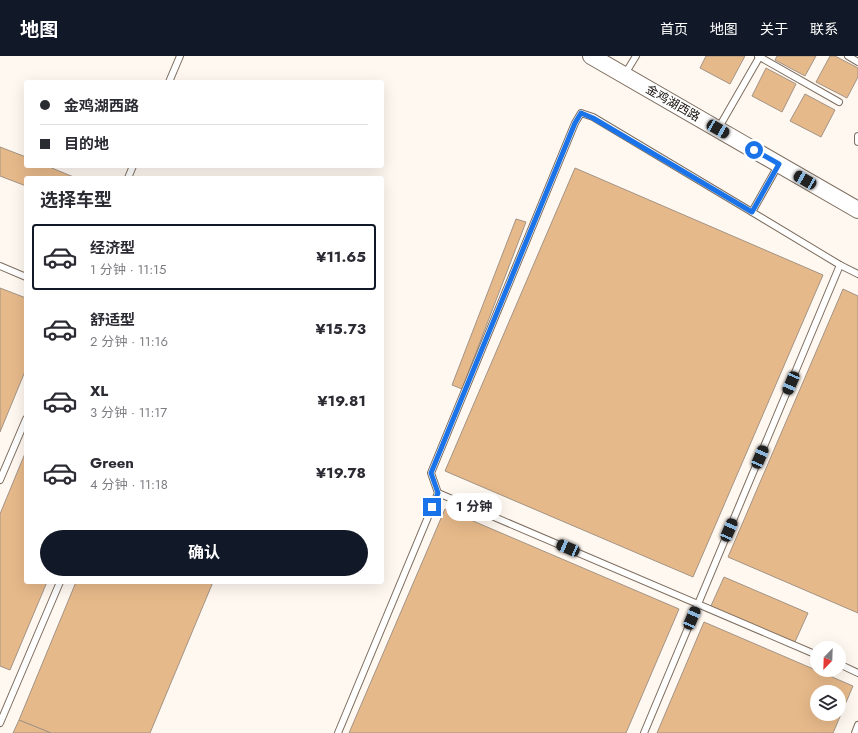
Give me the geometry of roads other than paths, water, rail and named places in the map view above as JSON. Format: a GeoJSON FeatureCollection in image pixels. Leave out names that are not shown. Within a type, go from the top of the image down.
{"type":"FeatureCollection","features":[{"type":"Feature","properties":{"kind":"street","name":"金鸡湖西路"},"geometry":{"type":"LineString","coordinates":[[591,56],[858,210]]}},
{"type":"Feature","properties":{"kind":"lane"},"geometry":{"type":"LineString","coordinates":[[170,80],[180,56]]}},
{"type":"Feature","properties":{"kind":"lane"},"geometry":{"type":"LineString","coordinates":[[625,75],[636,56]]}},
{"type":"Feature","properties":{"kind":"lane"},"geometry":{"type":"LineString","coordinates":[[718,129],[759,56],[839,102]]}},
{"type":"Feature","properties":{"kind":"lane"},"geometry":{"type":"LineString","coordinates":[[848,56],[858,62]]}},
{"type":"Feature","properties":{"kind":"lane"},"geometry":{"type":"LineString","coordinates":[[338,733],[438,493],[431,473],[575,123],[581,113],[593,118],[840,266],[858,274]]}},
{"type":"Feature","properties":{"kind":"lane"},"geometry":{"type":"LineString","coordinates":[[858,136],[858,142]]}},
{"type":"Feature","properties":{"kind":"lane"},"geometry":{"type":"LineString","coordinates":[[752,212],[779,164]]}},
{"type":"Feature","properties":{"kind":"lane"},"geometry":{"type":"LineString","coordinates":[[0,266],[24,276]]}},
{"type":"Feature","properties":{"kind":"lane"},"geometry":{"type":"LineString","coordinates":[[644,733],[840,266]]}},
{"type":"Feature","properties":{"kind":"lane"},"geometry":{"type":"LineString","coordinates":[[0,480],[24,424]]}},
{"type":"Feature","properties":{"kind":"lane"},"geometry":{"type":"LineString","coordinates":[[438,493],[810,652]]}},
{"type":"Feature","properties":{"kind":"lane"},"geometry":{"type":"LineString","coordinates":[[0,723],[59,584]]}},
{"type":"Feature","properties":{"kind":"lane"},"geometry":{"type":"LineString","coordinates":[[846,667],[858,672]]}},
{"type":"Feature","properties":{"kind":"lane"},"geometry":{"type":"LineString","coordinates":[[855,733],[858,725]]}}]}
